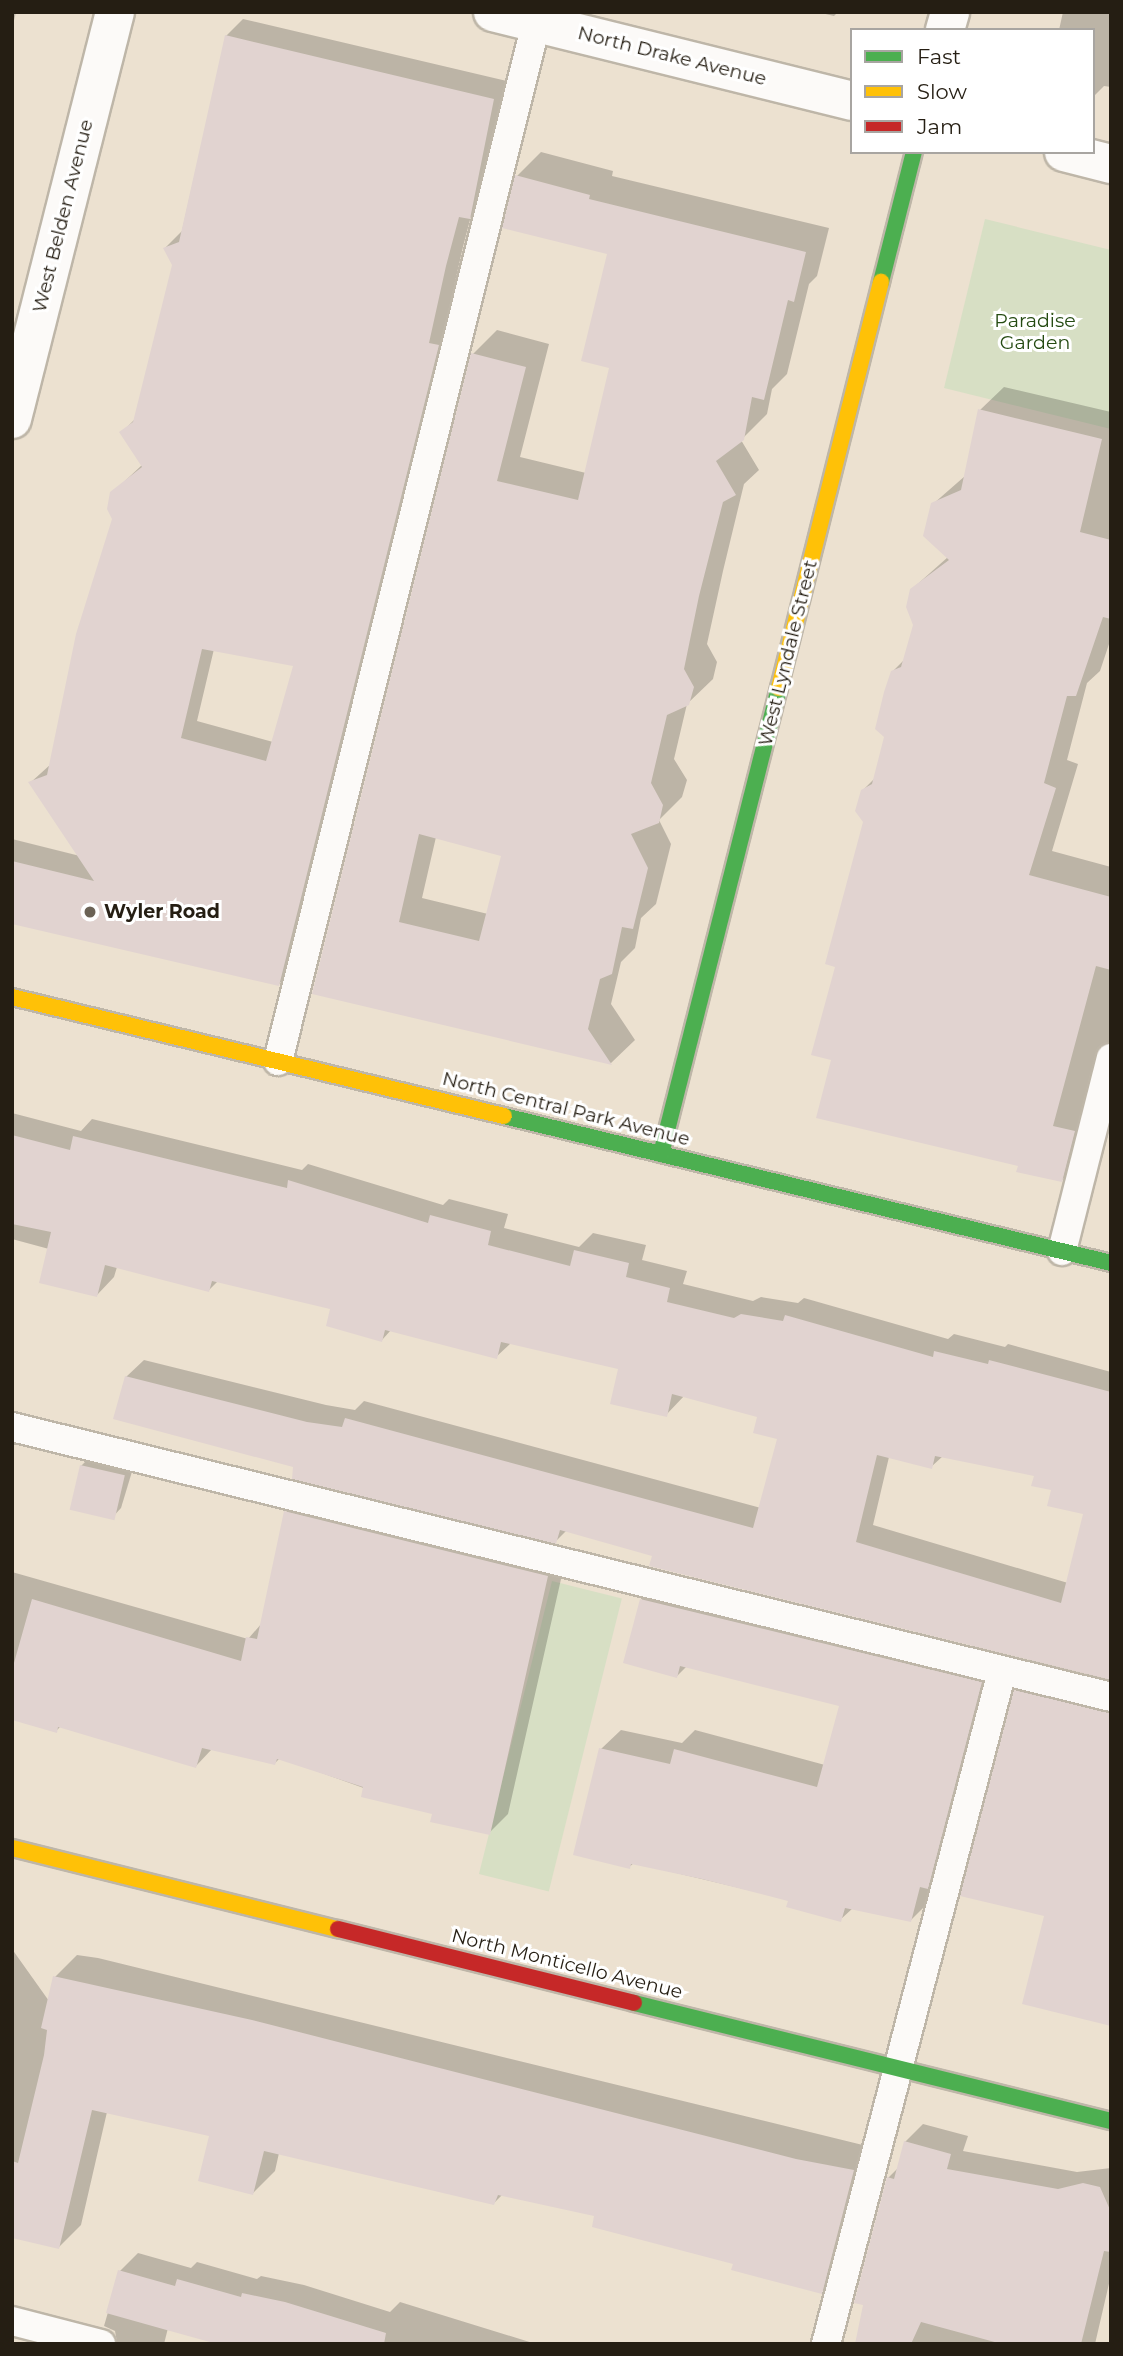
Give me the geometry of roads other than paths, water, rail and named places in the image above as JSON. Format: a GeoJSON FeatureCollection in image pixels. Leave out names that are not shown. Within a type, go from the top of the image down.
{"type":"FeatureCollection","features":[{"type":"Feature","properties":{"kind":"street","name":"West Belden Avenue"},"geometry":{"type":"LineString","coordinates":[[12,419],[115,12]]}},
{"type":"Feature","properties":{"kind":"street","name":"North Drake Avenue"},"geometry":{"type":"LineString","coordinates":[[493,12],[537,18],[850,99]]}},
{"type":"Feature","properties":{"kind":"street","name":"West Lyndale Street"},"geometry":{"type":"LineString","coordinates":[[661,1154],[913,154]]}},
{"type":"Feature","properties":{"kind":"street"},"geometry":{"type":"LineString","coordinates":[[1072,154],[1111,164]]}},
{"type":"Feature","properties":{"kind":"street","name":"North Central Park Avenue"},"geometry":{"type":"LineString","coordinates":[[12,997],[1111,1263]]}},
{"type":"Feature","properties":{"kind":"street","name":"North Monticello Avenue"},"geometry":{"type":"LineString","coordinates":[[12,1848],[1111,2120]]}},
{"type":"Feature","properties":{"kind":"lane"},"geometry":{"type":"LineString","coordinates":[[278,1061],[537,18]]}},
{"type":"Feature","properties":{"kind":"lane"},"geometry":{"type":"LineString","coordinates":[[1062,1251],[1111,1058]]}},
{"type":"Feature","properties":{"kind":"lane"},"geometry":{"type":"LineString","coordinates":[[12,1426],[1111,1697]]}},
{"type":"Feature","properties":{"kind":"lane"},"geometry":{"type":"LineString","coordinates":[[826,2344],[896,2067],[1002,1671]]}},
{"type":"Feature","properties":{"kind":"lane"},"geometry":{"type":"LineString","coordinates":[[12,2321],[101,2344]]}},
{"type":"Feature","properties":{"kind":"place","name":"Wyler Road"},"geometry":{"type":"Point","coordinates":[90,912]}},
{"type":"Feature","properties":{"kind":"park label","name":"Paradise Garden"},"geometry":{"type":"Point","coordinates":[1035,332]}}]}
